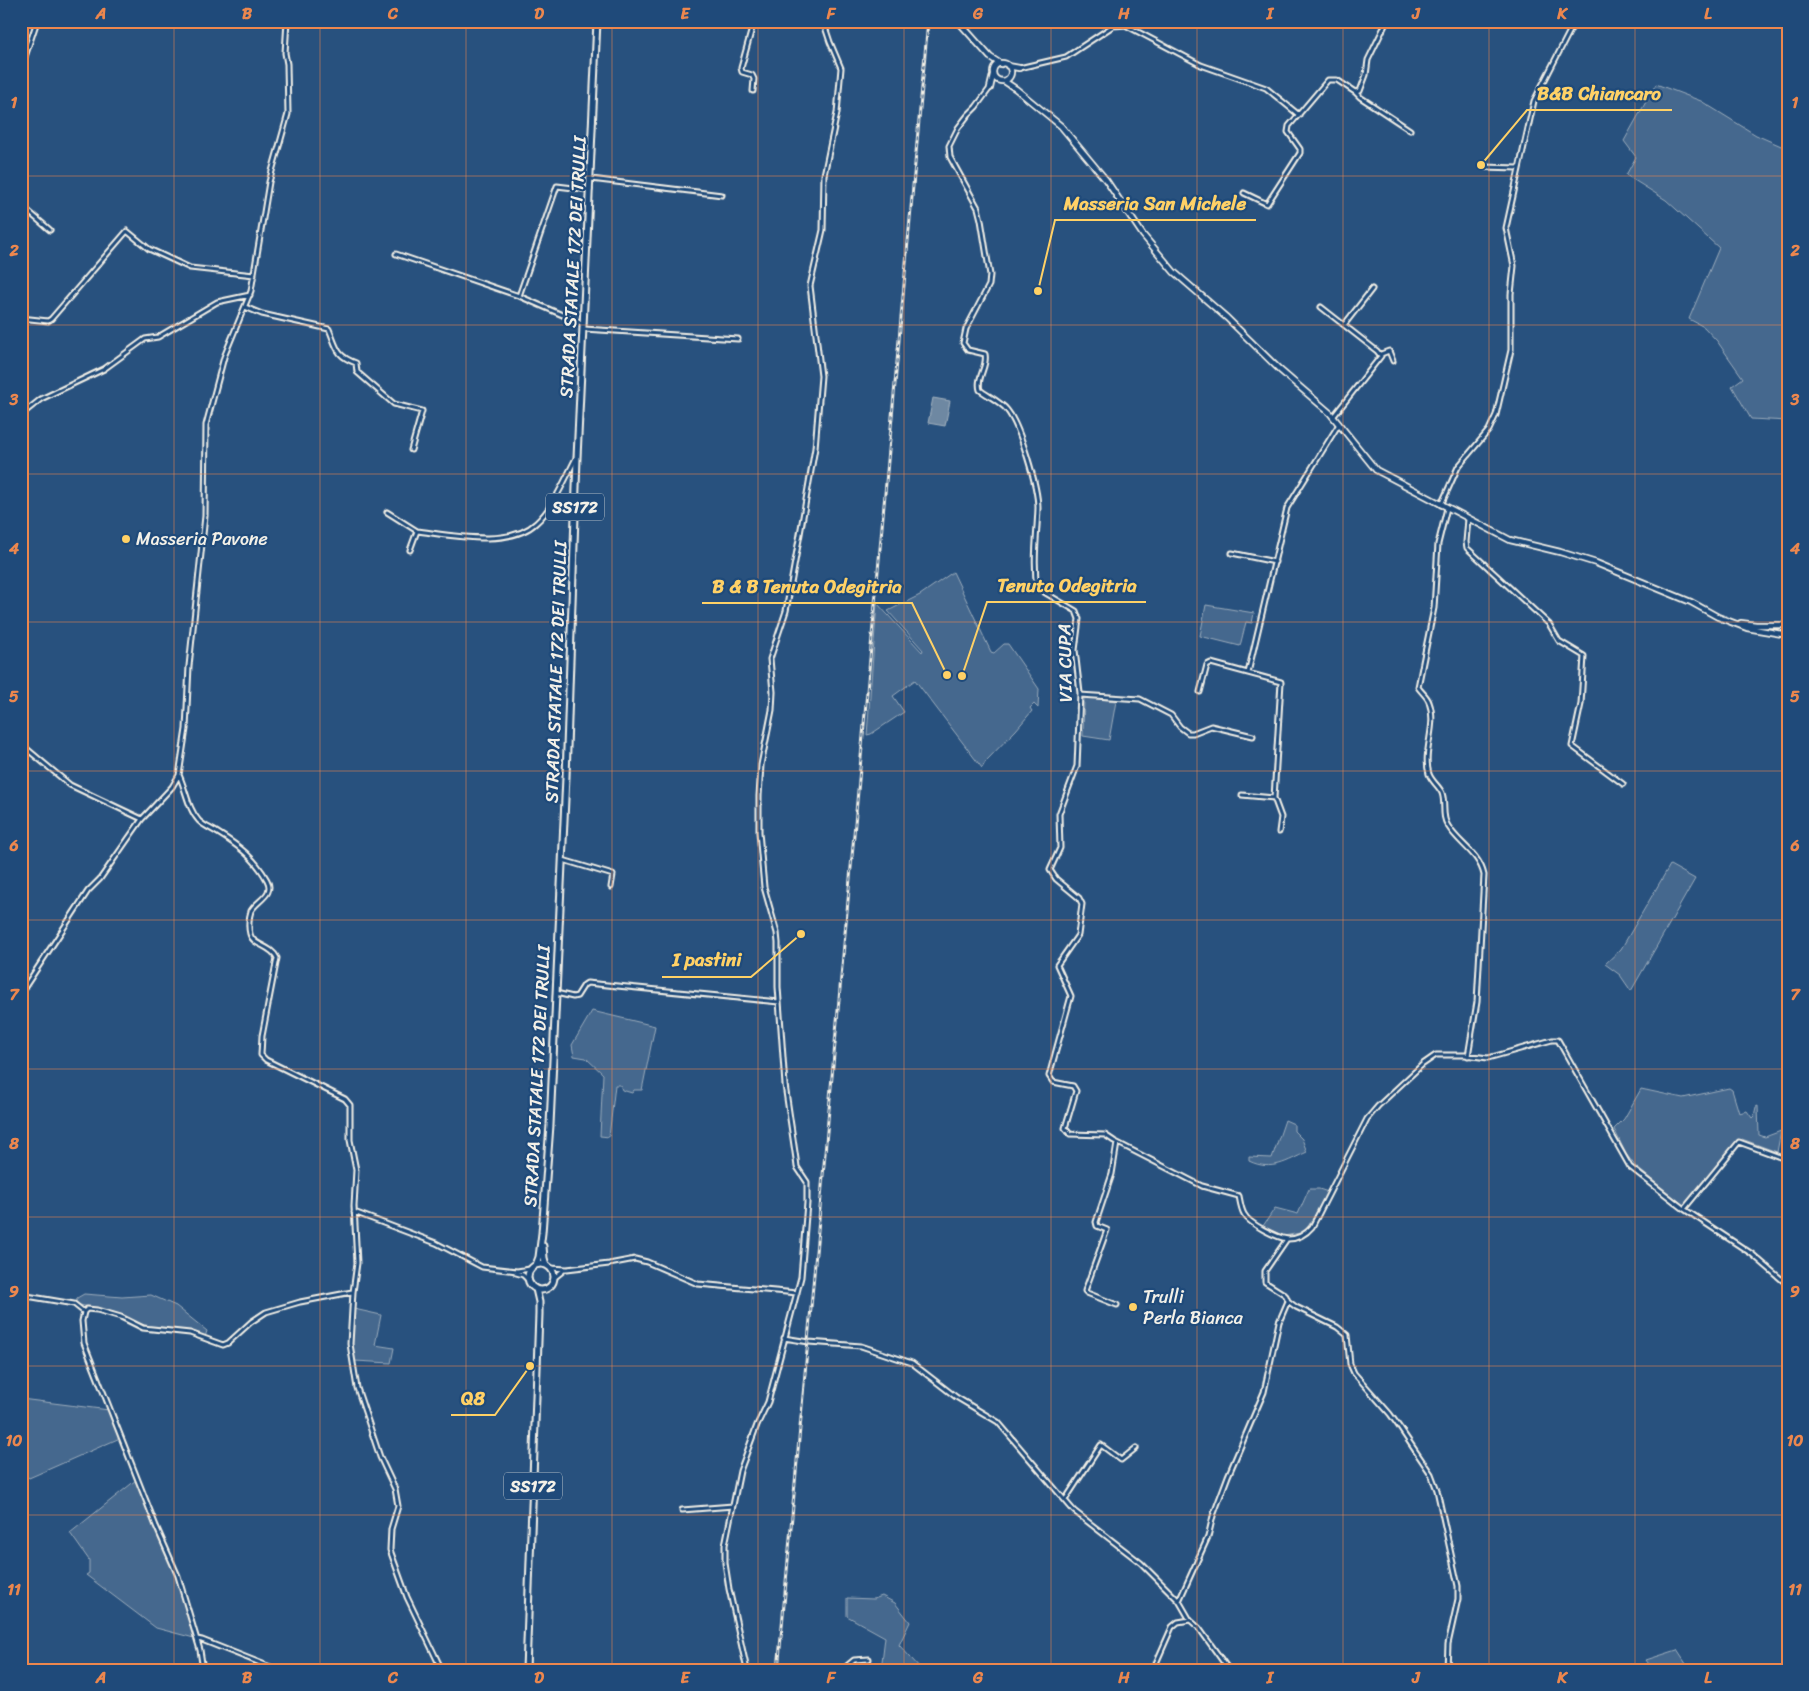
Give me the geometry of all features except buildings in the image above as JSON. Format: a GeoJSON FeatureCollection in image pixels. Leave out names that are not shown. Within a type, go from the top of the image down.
{"type":"FeatureCollection","features":[{"type":"Feature","properties":{"kind":"main road","name":"STRADA STATALE 172 DEI TRULLI"},"geometry":{"type":"LineString","coordinates":[[536,1265],[542,1233],[550,1125],[563,860],[576,458],[584,327],[597,21]]}},
{"type":"Feature","properties":{"kind":"main road","name":"STRADA STATALE 172 DEI TRULLI"},"geometry":{"type":"LineString","coordinates":[[542,1233],[544,1258],[554,1278]]}},
{"type":"Feature","properties":{"kind":"main road"},"geometry":{"type":"LineString","coordinates":[[539,1302],[536,1289],[528,1280],[530,1269],[536,1265],[548,1266]]}},
{"type":"Feature","properties":{"kind":"main road"},"geometry":{"type":"LineString","coordinates":[[536,1289],[544,1289],[550,1286],[554,1278]]}},
{"type":"Feature","properties":{"kind":"main road"},"geometry":{"type":"LineString","coordinates":[[539,1302],[544,1289]]}},
{"type":"Feature","properties":{"kind":"main road","name":"SS172"},"geometry":{"type":"LineString","coordinates":[[526,1670],[539,1302]]}},
{"type":"Feature","properties":{"kind":"street"},"geometry":{"type":"LineString","coordinates":[[21,69],[37,21]]}},
{"type":"Feature","properties":{"kind":"street"},"geometry":{"type":"LineString","coordinates":[[21,993],[83,898],[100,879],[142,819],[172,787],[179,775],[186,729],[189,666],[205,516],[206,425],[224,357],[250,295],[269,182],[288,114],[285,53],[287,21]]}},
{"type":"Feature","properties":{"kind":"street"},"geometry":{"type":"LineString","coordinates":[[753,91],[754,79],[752,75],[742,72],[741,68],[754,21]]}},
{"type":"Feature","properties":{"kind":"street"},"geometry":{"type":"LineString","coordinates":[[747,1670],[729,1590],[725,1563],[725,1545],[740,1471],[768,1402],[797,1293],[802,1263],[807,1203],[807,1182],[798,1167],[796,1159],[785,1085],[779,1002],[778,943],[764,887],[759,832],[759,796],[762,758],[772,710],[773,692],[770,659],[786,611],[800,534],[815,448],[821,376],[810,286],[823,230],[824,175],[837,113],[841,68],[823,21]]}},
{"type":"Feature","properties":{"kind":"street"},"geometry":{"type":"LineString","coordinates":[[958,21],[990,57],[1001,64],[1019,68],[1066,57],[1113,26],[1125,25],[1131,21]]}},
{"type":"Feature","properties":{"kind":"street"},"geometry":{"type":"LineString","coordinates":[[1355,92],[1362,88],[1368,60],[1387,21]]}},
{"type":"Feature","properties":{"kind":"street"},"geometry":{"type":"LineString","coordinates":[[1440,21],[1454,21]]}},
{"type":"Feature","properties":{"kind":"street"},"geometry":{"type":"LineString","coordinates":[[1441,504],[1458,467],[1493,421],[1507,371],[1511,350],[1511,294],[1514,266],[1506,228],[1534,101],[1575,21]]}},
{"type":"Feature","properties":{"kind":"street"},"geometry":{"type":"LineString","coordinates":[[1125,25],[1201,66],[1266,88],[1299,115]]}},
{"type":"Feature","properties":{"kind":"street"},"geometry":{"type":"LineString","coordinates":[[990,57],[994,69],[990,88]]}},
{"type":"Feature","properties":{"kind":"street"},"geometry":{"type":"LineString","coordinates":[[994,69],[1001,64]]}},
{"type":"Feature","properties":{"kind":"street"},"geometry":{"type":"LineString","coordinates":[[1008,66],[1016,89]]}},
{"type":"Feature","properties":{"kind":"street"},"geometry":{"type":"LineString","coordinates":[[990,88],[1019,68]]}},
{"type":"Feature","properties":{"kind":"street"},"geometry":{"type":"LineString","coordinates":[[993,75],[1016,89],[1061,126],[1106,180],[1143,235],[1174,272],[1228,318],[1280,370],[1333,416],[1376,470],[1468,519],[1518,542],[1596,563],[1691,602],[1718,617],[1758,631],[1788,635]]}},
{"type":"Feature","properties":{"kind":"street"},"geometry":{"type":"LineString","coordinates":[[1244,192],[1267,204],[1299,155],[1300,149],[1287,131],[1328,80],[1338,80],[1410,130]]}},
{"type":"Feature","properties":{"kind":"street","name":"VIA CUPA"},"geometry":{"type":"LineString","coordinates":[[990,88],[958,128],[949,146],[950,157],[979,214],[990,274],[989,285],[966,328],[963,342],[968,350],[985,354],[986,362],[979,380],[980,390],[1007,409],[1016,425],[1030,466],[1038,506],[1035,531],[1037,588],[1078,614],[1075,650],[1080,695],[1077,766],[1059,814],[1060,848],[1050,870],[1056,879],[1079,898],[1082,904],[1078,935],[1057,965],[1070,996],[1049,1076],[1053,1082],[1073,1086],[1076,1091],[1065,1128],[1070,1134],[1105,1135],[1118,1143]]}},
{"type":"Feature","properties":{"kind":"street"},"geometry":{"type":"LineString","coordinates":[[1483,167],[1519,168]]}},
{"type":"Feature","properties":{"kind":"street"},"geometry":{"type":"LineString","coordinates":[[591,179],[722,195]]}},
{"type":"Feature","properties":{"kind":"street"},"geometry":{"type":"LineString","coordinates":[[519,296],[557,186],[590,190]]}},
{"type":"Feature","properties":{"kind":"street"},"geometry":{"type":"LineString","coordinates":[[21,205],[50,230]]}},
{"type":"Feature","properties":{"kind":"street"},"geometry":{"type":"LineString","coordinates":[[21,318],[48,321],[51,319],[127,232],[148,249],[190,268],[254,275]]}},
{"type":"Feature","properties":{"kind":"street"},"geometry":{"type":"LineString","coordinates":[[396,254],[519,296],[584,327],[738,339]]}},
{"type":"Feature","properties":{"kind":"street"},"geometry":{"type":"LineString","coordinates":[[1344,325],[1372,289]]}},
{"type":"Feature","properties":{"kind":"street"},"geometry":{"type":"LineString","coordinates":[[21,415],[41,398],[104,370],[145,338],[158,337],[217,302],[250,295]]}},
{"type":"Feature","properties":{"kind":"street"},"geometry":{"type":"LineString","coordinates":[[245,307],[262,314],[329,330],[337,349],[344,358],[356,362],[357,372],[394,404],[422,411],[410,450]]}},
{"type":"Feature","properties":{"kind":"street"},"geometry":{"type":"LineString","coordinates":[[1321,307],[1381,354]]}},
{"type":"Feature","properties":{"kind":"street"},"geometry":{"type":"LineString","coordinates":[[1381,354],[1389,351],[1393,361]]}},
{"type":"Feature","properties":{"kind":"street"},"geometry":{"type":"LineString","coordinates":[[1333,416],[1381,358],[1381,354]]}},
{"type":"Feature","properties":{"kind":"street"},"geometry":{"type":"LineString","coordinates":[[1248,673],[1287,508],[1339,424]]}},
{"type":"Feature","properties":{"kind":"street"},"geometry":{"type":"LineString","coordinates":[[387,512],[418,531],[485,539],[517,533],[536,524],[551,504],[576,458]]}},
{"type":"Feature","properties":{"kind":"street"},"geometry":{"type":"LineString","coordinates":[[1447,508],[1438,544],[1434,608],[1418,687],[1428,700],[1430,708],[1432,722],[1427,762],[1430,776],[1442,792],[1445,821],[1472,852],[1484,875],[1477,1002],[1468,1056]]}},
{"type":"Feature","properties":{"kind":"street"},"geometry":{"type":"LineString","coordinates":[[1468,519],[1467,548],[1548,624],[1559,641],[1584,656],[1581,704],[1572,746],[1623,784]]}},
{"type":"Feature","properties":{"kind":"street"},"geometry":{"type":"LineString","coordinates":[[410,550],[418,531]]}},
{"type":"Feature","properties":{"kind":"street"},"geometry":{"type":"LineString","coordinates":[[1232,553],[1275,562]]}},
{"type":"Feature","properties":{"kind":"street"},"geometry":{"type":"LineString","coordinates":[[1732,622],[1756,625],[1788,625]]}},
{"type":"Feature","properties":{"kind":"street"},"geometry":{"type":"LineString","coordinates":[[1200,692],[1209,664],[1279,680],[1282,684],[1274,798],[1281,817],[1279,832]]}},
{"type":"Feature","properties":{"kind":"street"},"geometry":{"type":"LineString","coordinates":[[1080,695],[1140,699],[1172,715],[1180,727],[1188,733],[1211,726],[1253,736]]}},
{"type":"Feature","properties":{"kind":"street"},"geometry":{"type":"LineString","coordinates":[[21,744],[70,785],[142,819]]}},
{"type":"Feature","properties":{"kind":"street"},"geometry":{"type":"LineString","coordinates":[[179,775],[195,816],[200,822],[240,847],[252,857],[268,882],[269,889],[251,912],[249,924],[250,936],[255,942],[274,952],[277,958],[262,1036],[261,1055],[266,1060],[345,1099],[350,1105],[350,1140],[356,1170],[354,1212],[357,1263],[350,1344],[357,1388],[380,1457],[394,1489],[398,1506],[391,1529],[390,1550],[407,1597],[441,1670]]}},
{"type":"Feature","properties":{"kind":"street"},"geometry":{"type":"LineString","coordinates":[[1242,795],[1274,798]]}},
{"type":"Feature","properties":{"kind":"street"},"geometry":{"type":"LineString","coordinates":[[563,860],[613,875],[611,887]]}},
{"type":"Feature","properties":{"kind":"street"},"geometry":{"type":"LineString","coordinates":[[556,993],[573,997],[577,996],[587,983],[608,984],[652,991],[779,1002]]}},
{"type":"Feature","properties":{"kind":"street"},"geometry":{"type":"LineString","coordinates":[[1117,1305],[1087,1293],[1086,1290],[1107,1230],[1097,1226],[1096,1222],[1112,1174],[1118,1143],[1202,1186],[1239,1196],[1244,1215],[1250,1221],[1269,1232],[1287,1239],[1300,1236],[1312,1227],[1367,1119],[1378,1106],[1423,1064],[1436,1055],[1488,1058],[1552,1040],[1558,1040],[1630,1167],[1684,1208],[1752,1254],[1788,1285]]}},
{"type":"Feature","properties":{"kind":"street"},"geometry":{"type":"LineString","coordinates":[[1684,1208],[1739,1142],[1788,1160]]}},
{"type":"Feature","properties":{"kind":"street"},"geometry":{"type":"LineString","coordinates":[[354,1212],[436,1243],[482,1267],[523,1272],[530,1269]]}},
{"type":"Feature","properties":{"kind":"street"},"geometry":{"type":"LineString","coordinates":[[1287,1239],[1265,1271],[1264,1280],[1266,1284],[1286,1296],[1288,1301],[1301,1310],[1337,1327],[1347,1335],[1350,1364],[1354,1373],[1390,1414],[1431,1474],[1443,1514],[1458,1586],[1458,1600],[1448,1644],[1447,1670]]}},
{"type":"Feature","properties":{"kind":"street"},"geometry":{"type":"LineString","coordinates":[[548,1266],[567,1269],[637,1259],[698,1284],[797,1293]]}},
{"type":"Feature","properties":{"kind":"street"},"geometry":{"type":"LineString","coordinates":[[554,1278],[567,1269]]}},
{"type":"Feature","properties":{"kind":"street"},"geometry":{"type":"LineString","coordinates":[[510,1271],[523,1275],[528,1280]]}},
{"type":"Feature","properties":{"kind":"street"},"geometry":{"type":"LineString","coordinates":[[203,1670],[198,1639],[178,1576],[156,1526],[84,1343],[82,1321],[84,1312],[87,1309],[97,1310],[121,1317],[143,1328],[190,1333],[223,1345],[266,1312],[300,1302],[353,1292]]}},
{"type":"Feature","properties":{"kind":"street"},"geometry":{"type":"LineString","coordinates":[[21,1295],[74,1304],[84,1312]]}},
{"type":"Feature","properties":{"kind":"street"},"geometry":{"type":"LineString","coordinates":[[1179,1601],[1208,1538],[1213,1516],[1228,1476],[1264,1392],[1279,1322],[1288,1301]]}},
{"type":"Feature","properties":{"kind":"street"},"geometry":{"type":"LineString","coordinates":[[784,1338],[862,1346],[912,1362],[956,1398],[998,1422],[1074,1511],[1141,1563],[1179,1601],[1190,1620],[1199,1628],[1229,1670]]}},
{"type":"Feature","properties":{"kind":"street"},"geometry":{"type":"LineString","coordinates":[[1065,1500],[1100,1445],[1121,1460],[1136,1448]]}},
{"type":"Feature","properties":{"kind":"street"},"geometry":{"type":"LineString","coordinates":[[682,1510],[733,1506]]}},
{"type":"Feature","properties":{"kind":"street"},"geometry":{"type":"LineString","coordinates":[[1153,1670],[1172,1627],[1178,1622],[1190,1620]]}},
{"type":"Feature","properties":{"kind":"street"},"geometry":{"type":"LineString","coordinates":[[198,1639],[278,1670]]}},
{"type":"Feature","properties":{"kind":"street"},"geometry":{"type":"LineString","coordinates":[[842,1670],[854,1660],[869,1659]]}},
{"type":"Feature","properties":{"kind":"shaded area"},"geometry":{"type":"Polygon","coordinates":[[[1656,84],[1701,101],[1756,135],[1788,149],[1788,421],[1751,419],[1732,386],[1743,378],[1717,341],[1704,327],[1689,319],[1719,248],[1666,200],[1626,175],[1636,157],[1624,141],[1656,84]]]}},
{"type":"Feature","properties":{"kind":"shaded area"},"geometry":{"type":"Polygon","coordinates":[[[933,398],[950,401],[945,426],[928,423],[933,398]]]}},
{"type":"Feature","properties":{"kind":"shaded area"},"geometry":{"type":"Polygon","coordinates":[[[953,572],[991,652],[994,653],[1004,644],[1008,644],[1039,689],[1038,708],[1034,704],[1030,708],[1032,711],[986,761],[982,768],[915,680],[893,696],[904,712],[867,735],[877,603],[922,652],[923,650],[888,611],[920,595],[953,572]]]}},
{"type":"Feature","properties":{"kind":"shaded area"},"geometry":{"type":"Polygon","coordinates":[[[1206,605],[1254,613],[1252,623],[1246,622],[1240,646],[1200,636],[1206,605]]]}},
{"type":"Feature","properties":{"kind":"shaded area"},"geometry":{"type":"Polygon","coordinates":[[[1084,697],[1116,701],[1109,740],[1083,736],[1084,697]]]}},
{"type":"Feature","properties":{"kind":"shaded area"},"geometry":{"type":"Polygon","coordinates":[[[1670,865],[1695,879],[1631,991],[1620,975],[1605,964],[1621,949],[1670,865]]]}},
{"type":"Feature","properties":{"kind":"shaded area"},"geometry":{"type":"Polygon","coordinates":[[[592,1011],[655,1026],[642,1090],[634,1090],[632,1093],[622,1090],[620,1085],[615,1085],[609,1137],[600,1136],[603,1074],[586,1058],[574,1056],[572,1045],[592,1011]]]}},
{"type":"Feature","properties":{"kind":"shaded area"},"geometry":{"type":"Polygon","coordinates":[[[1729,1088],[1732,1090],[1739,1113],[1747,1111],[1752,1118],[1758,1106],[1759,1135],[1765,1137],[1781,1131],[1777,1152],[1742,1139],[1685,1206],[1636,1167],[1626,1154],[1614,1129],[1624,1119],[1641,1089],[1683,1098],[1729,1088]]]}},
{"type":"Feature","properties":{"kind":"shaded area"},"geometry":{"type":"Polygon","coordinates":[[[1285,1120],[1294,1124],[1294,1131],[1302,1139],[1307,1152],[1279,1164],[1265,1166],[1249,1161],[1249,1157],[1272,1158],[1285,1120]]]}},
{"type":"Feature","properties":{"kind":"shaded area"},"geometry":{"type":"Polygon","coordinates":[[[1309,1189],[1319,1189],[1328,1192],[1305,1232],[1284,1236],[1263,1226],[1275,1208],[1298,1214],[1309,1189]]]}},
{"type":"Feature","properties":{"kind":"shaded area"},"geometry":{"type":"Polygon","coordinates":[[[84,1294],[122,1297],[151,1295],[176,1306],[207,1331],[205,1337],[154,1328],[129,1320],[113,1312],[75,1304],[77,1298],[84,1294]]]}},
{"type":"Feature","properties":{"kind":"shaded area"},"geometry":{"type":"Polygon","coordinates":[[[354,1309],[381,1315],[375,1345],[394,1348],[391,1363],[355,1361],[352,1344],[354,1309]]]}},
{"type":"Feature","properties":{"kind":"shaded area"},"geometry":{"type":"Polygon","coordinates":[[[21,1399],[109,1410],[120,1438],[29,1478],[21,1471],[21,1399]]]}},
{"type":"Feature","properties":{"kind":"shaded area"},"geometry":{"type":"Polygon","coordinates":[[[136,1480],[176,1576],[194,1638],[156,1628],[86,1575],[89,1573],[89,1560],[70,1533],[136,1480]]]}},
{"type":"Feature","properties":{"kind":"shaded area"},"geometry":{"type":"Polygon","coordinates":[[[882,1596],[895,1603],[910,1622],[899,1645],[922,1670],[881,1670],[885,1637],[847,1616],[847,1598],[874,1599],[882,1596]]]}},
{"type":"Feature","properties":{"kind":"shaded area"},"geometry":{"type":"Polygon","coordinates":[[[1677,1650],[1690,1670],[1653,1670],[1646,1660],[1677,1650]]]}},
{"type":"Feature","properties":{"kind":"railway"},"geometry":{"type":"LineString","coordinates":[[778,1670],[928,21]]}},
{"type":"Feature","properties":{"kind":"place","name":"B&B Chiancaro"},"geometry":{"type":"Point","coordinates":[1481,165]}},
{"type":"Feature","properties":{"kind":"place","name":"Masseria San Michele"},"geometry":{"type":"Point","coordinates":[1038,291]}},
{"type":"Feature","properties":{"kind":"place","name":"Masseria Pavone"},"geometry":{"type":"Point","coordinates":[126,539]}},
{"type":"Feature","properties":{"kind":"place","name":"B & B Tenuta Odegitria"},"geometry":{"type":"Point","coordinates":[947,675]}},
{"type":"Feature","properties":{"kind":"place","name":"Tenuta Odegitria"},"geometry":{"type":"Point","coordinates":[962,676]}},
{"type":"Feature","properties":{"kind":"place","name":"I pastini"},"geometry":{"type":"Point","coordinates":[801,934]}},
{"type":"Feature","properties":{"kind":"place","name":"Trulli Perla Bianca"},"geometry":{"type":"Point","coordinates":[1133,1307]}},
{"type":"Feature","properties":{"kind":"place","name":"Q8"},"geometry":{"type":"Point","coordinates":[530,1366]}}]}
